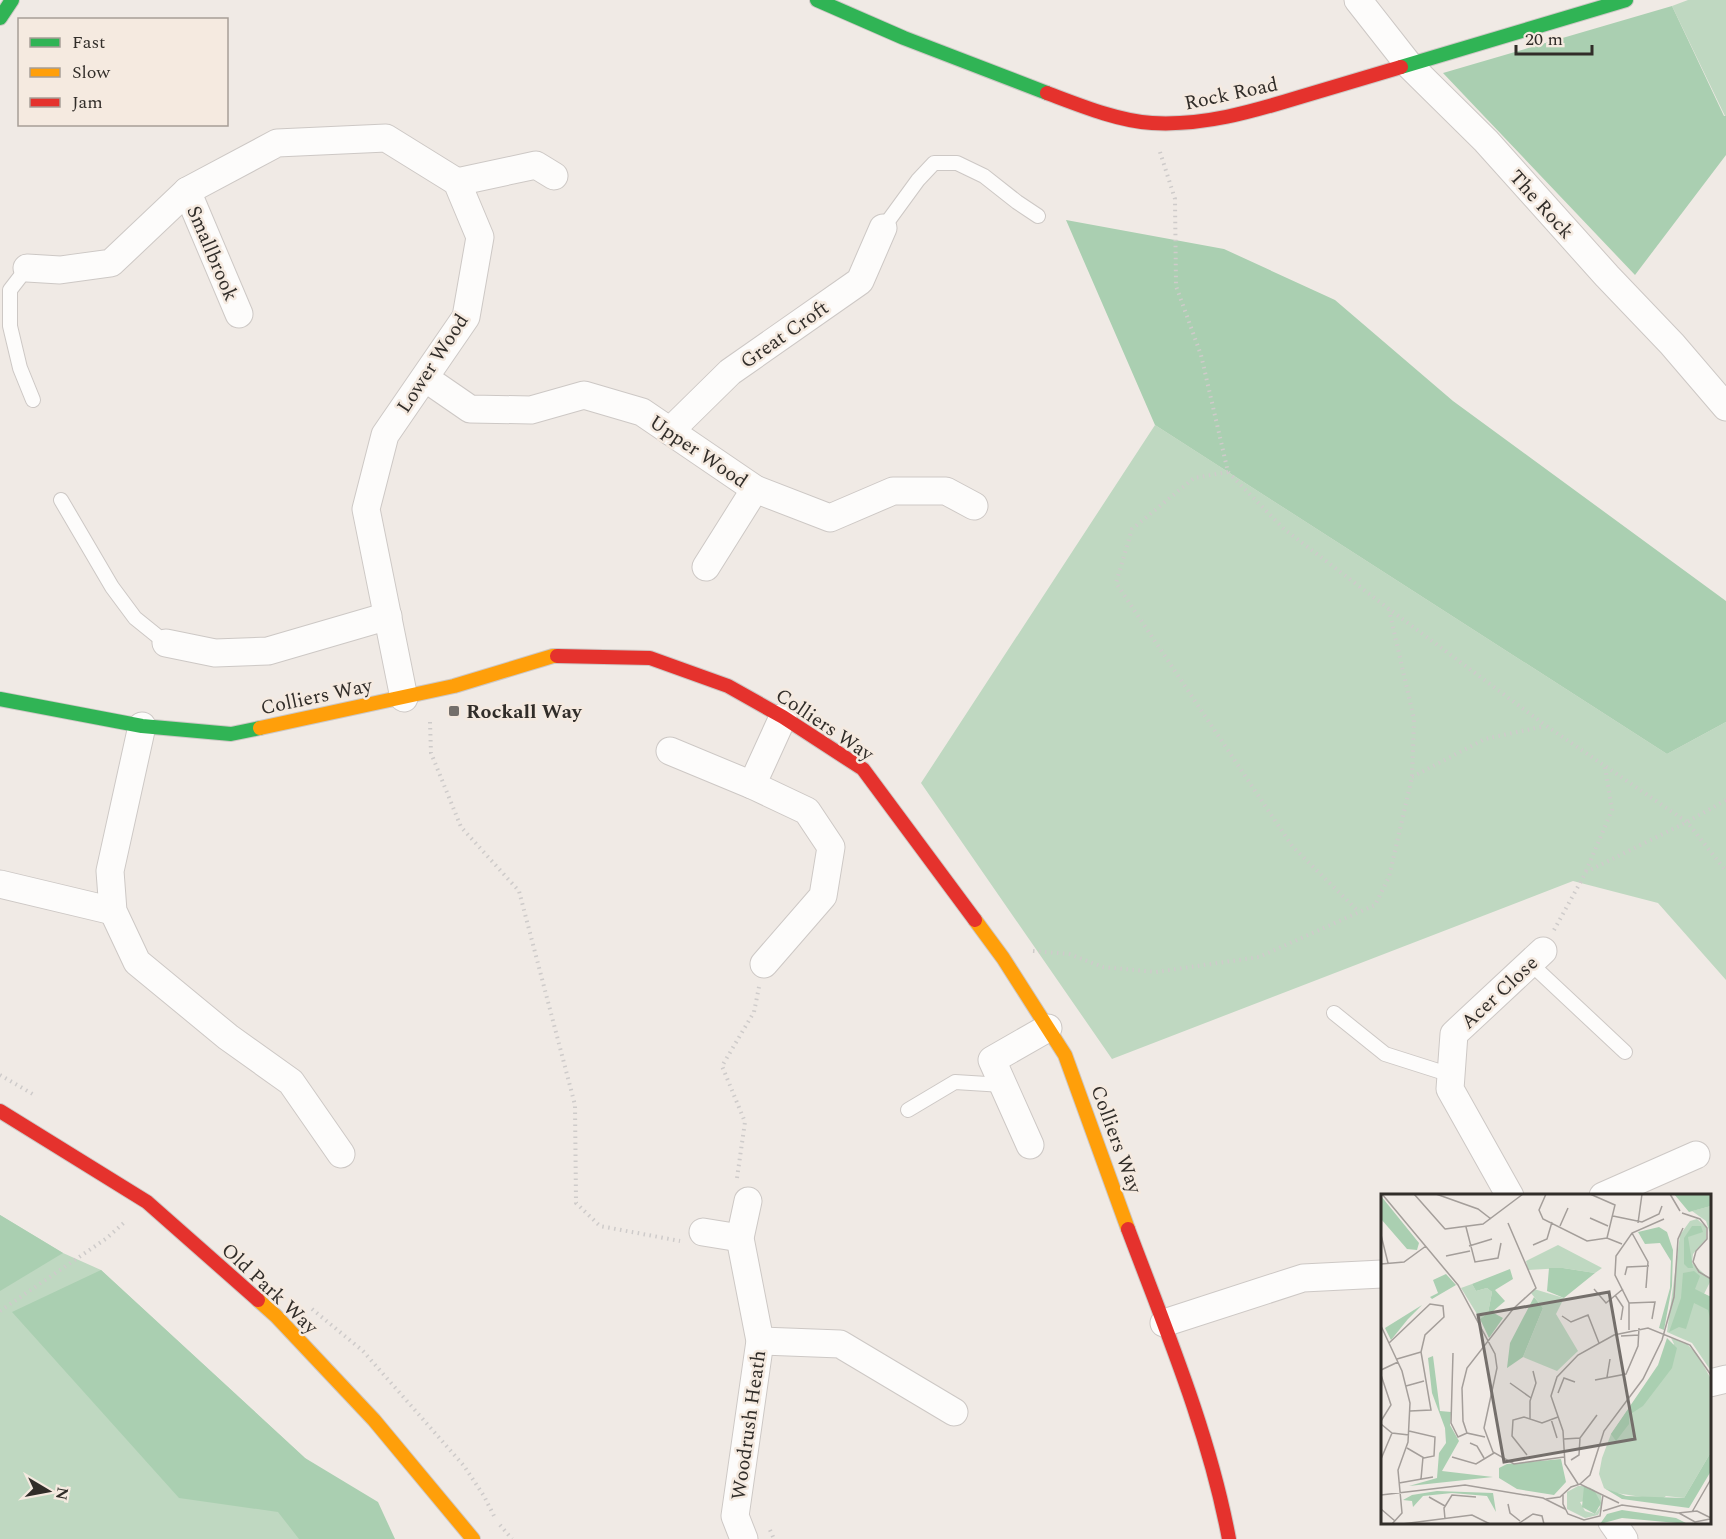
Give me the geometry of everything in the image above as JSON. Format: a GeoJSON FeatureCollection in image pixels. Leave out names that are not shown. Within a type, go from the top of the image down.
{"type":"FeatureCollection","features":[{"type":"Feature","properties":{"kind":"street"},"geometry":{"type":"LineString","coordinates":[[0,18],[12,0]]}},
{"type":"Feature","properties":{"kind":"street","name":"Rock Road"},"geometry":{"type":"LineString","coordinates":[[817,0],[904,38],[1028,86],[1086,107],[1131,120],[1151,123],[1192,123],[1247,114],[1626,0]]}},
{"type":"Feature","properties":{"kind":"street","name":"The Rock"},"geometry":{"type":"LineString","coordinates":[[1358,0],[1409,65],[1486,141],[1607,276],[1672,344],[1726,407]]}},
{"type":"Feature","properties":{"kind":"street"},"geometry":{"type":"LineString","coordinates":[[27,268],[60,270],[111,263],[187,191],[277,142],[386,138],[457,182],[537,165],[554,176]]}},
{"type":"Feature","properties":{"kind":"street","name":"Lower Wood"},"geometry":{"type":"LineString","coordinates":[[417,695],[388,616],[366,509],[385,435],[466,316],[480,237],[457,182]]}},
{"type":"Feature","properties":{"kind":"street","name":"Smallbrook"},"geometry":{"type":"LineString","coordinates":[[187,191],[239,314]]}},
{"type":"Feature","properties":{"kind":"street","name":"Great Croft"},"geometry":{"type":"LineString","coordinates":[[670,431],[730,372],[860,281],[883,228]]}},
{"type":"Feature","properties":{"kind":"street","name":"Upper Wood"},"geometry":{"type":"LineString","coordinates":[[425,378],[470,409],[531,410],[584,395],[642,412],[755,489],[830,518],[893,491],[946,491],[974,506]]}},
{"type":"Feature","properties":{"kind":"street"},"geometry":{"type":"LineString","coordinates":[[706,567],[755,489]]}},
{"type":"Feature","properties":{"kind":"street"},"geometry":{"type":"LineString","coordinates":[[166,643],[215,653],[268,651],[388,616]]}},
{"type":"Feature","properties":{"kind":"street","name":"Colliers Way"},"geometry":{"type":"LineString","coordinates":[[0,699],[142,726],[231,734],[417,695],[553,656],[650,658],[728,686],[783,717],[863,769],[1003,958],[1065,1055],[1193,1405],[1222,1502],[1229,1539]]}},
{"type":"Feature","properties":{"kind":"street"},"geometry":{"type":"LineString","coordinates":[[752,785],[783,717]]}},
{"type":"Feature","properties":{"kind":"street"},"geometry":{"type":"LineString","coordinates":[[142,726],[110,871],[113,911],[137,962],[228,1037],[291,1082],[341,1154]]}},
{"type":"Feature","properties":{"kind":"street"},"geometry":{"type":"LineString","coordinates":[[670,751],[807,810],[831,847],[822,896],[764,964]]}},
{"type":"Feature","properties":{"kind":"street"},"geometry":{"type":"LineString","coordinates":[[0,884],[113,911]]}},
{"type":"Feature","properties":{"kind":"street","name":"Acer Close"},"geometry":{"type":"LineString","coordinates":[[1509,1194],[1450,1089],[1454,1034],[1537,957]]}},
{"type":"Feature","properties":{"kind":"street"},"geometry":{"type":"LineString","coordinates":[[1030,1145],[992,1060],[1048,1028]]}},
{"type":"Feature","properties":{"kind":"street","name":"Old Park Way"},"geometry":{"type":"LineString","coordinates":[[0,1111],[147,1202],[276,1316],[374,1420],[473,1539]]}},
{"type":"Feature","properties":{"kind":"street"},"geometry":{"type":"LineString","coordinates":[[1608,1194],[1696,1155]]}},
{"type":"Feature","properties":{"kind":"street","name":"Woodrush Heath"},"geometry":{"type":"LineString","coordinates":[[744,1539],[735,1516],[760,1341],[740,1238],[748,1201]]}},
{"type":"Feature","properties":{"kind":"street"},"geometry":{"type":"LineString","coordinates":[[703,1232],[740,1238]]}},
{"type":"Feature","properties":{"kind":"street"},"geometry":{"type":"LineString","coordinates":[[1164,1323],[1303,1278],[1381,1274]]}},
{"type":"Feature","properties":{"kind":"street"},"geometry":{"type":"LineString","coordinates":[[760,1341],[840,1344],[954,1412]]}},
{"type":"Feature","properties":{"kind":"street"},"geometry":{"type":"LineString","coordinates":[[1711,1383],[1726,1379]]}},
{"type":"Feature","properties":{"kind":"street"},"geometry":{"type":"LineString","coordinates":[[1613,1524],[1624,1539]]}},
{"type":"Feature","properties":{"kind":"lane"},"geometry":{"type":"LineString","coordinates":[[883,228],[918,180],[934,163],[957,163],[984,176],[1038,216]]}},
{"type":"Feature","properties":{"kind":"lane"},"geometry":{"type":"LineString","coordinates":[[27,268],[10,290],[10,326],[20,369],[33,400]]}},
{"type":"Feature","properties":{"kind":"lane"},"geometry":{"type":"LineString","coordinates":[[61,500],[112,587],[135,618],[166,643]]}},
{"type":"Feature","properties":{"kind":"lane"},"geometry":{"type":"LineString","coordinates":[[1537,957],[1624,1052]]}},
{"type":"Feature","properties":{"kind":"lane"},"geometry":{"type":"LineString","coordinates":[[1334,1013],[1385,1054],[1451,1075]]}},
{"type":"Feature","properties":{"kind":"lane"},"geometry":{"type":"LineString","coordinates":[[908,1110],[955,1082],[1003,1084]]}},
{"type":"Feature","properties":{"kind":"path"},"geometry":{"type":"LineString","coordinates":[[1151,123],[1175,199],[1176,286],[1201,355],[1228,472],[1284,529],[1545,725],[1687,822],[1726,872]]}},
{"type":"Feature","properties":{"kind":"path"},"geometry":{"type":"LineString","coordinates":[[1228,472],[1194,478],[1132,529],[1116,583],[1292,846],[1359,912]]}},
{"type":"Feature","properties":{"kind":"path"},"geometry":{"type":"LineString","coordinates":[[1003,958],[1034,950],[1069,954],[1103,967],[1156,972],[1259,957],[1375,905],[1389,877],[1412,777],[1414,719],[1389,609]]}},
{"type":"Feature","properties":{"kind":"path"},"geometry":{"type":"LineString","coordinates":[[417,695],[431,753],[461,827],[519,891],[575,1105],[576,1203],[600,1226],[694,1243],[703,1232]]}},
{"type":"Feature","properties":{"kind":"path"},"geometry":{"type":"LineString","coordinates":[[1412,777],[1485,739],[1545,725]]}},
{"type":"Feature","properties":{"kind":"path"},"geometry":{"type":"LineString","coordinates":[[1537,957],[1586,872],[1612,810],[1605,766]]}},
{"type":"Feature","properties":{"kind":"path"},"geometry":{"type":"LineString","coordinates":[[1586,872],[1726,800]]}},
{"type":"Feature","properties":{"kind":"path"},"geometry":{"type":"LineString","coordinates":[[748,1201],[736,1188],[745,1122],[722,1066],[754,1012],[764,964]]}},
{"type":"Feature","properties":{"kind":"path"},"geometry":{"type":"LineString","coordinates":[[0,1311],[107,1238],[147,1202]]}},
{"type":"Feature","properties":{"kind":"green space"},"geometry":{"type":"Polygon","coordinates":[[[1688,0],[1726,0],[1726,116],[1672,6],[1688,0]]]}},
{"type":"Feature","properties":{"kind":"green space"},"geometry":{"type":"Polygon","coordinates":[[[1672,6],[1726,116],[1726,155],[1635,275],[1443,73],[1672,6]]]}},
{"type":"Feature","properties":{"kind":"green space"},"geometry":{"type":"Polygon","coordinates":[[[1066,220],[1224,249],[1335,300],[1453,401],[1726,601],[1726,722],[1667,754],[1155,425],[1066,220]]]}},
{"type":"Feature","properties":{"kind":"green space"},"geometry":{"type":"Polygon","coordinates":[[[1155,425],[1667,754],[1726,722],[1726,980],[1658,903],[1573,881],[1112,1059],[921,783],[1155,425]]]}},
{"type":"Feature","properties":{"kind":"green space"},"geometry":{"type":"Polygon","coordinates":[[[0,1215],[63,1253],[101,1270],[305,1458],[377,1539],[0,1539],[0,1215]]]}},
{"type":"Feature","properties":{"kind":"green space"},"geometry":{"type":"Polygon","coordinates":[[[0,1215],[63,1253],[0,1291],[0,1215]]]}},
{"type":"Feature","properties":{"kind":"green space"},"geometry":{"type":"Polygon","coordinates":[[[101,1270],[305,1458],[378,1502],[395,1539],[299,1539],[278,1512],[179,1498],[12,1312],[101,1270]]]}},
{"type":"Feature","properties":{"kind":"traffic: fast"},"geometry":{"type":"LineString","coordinates":[[0,18],[12,0]]}},
{"type":"Feature","properties":{"kind":"traffic: fast"},"geometry":{"type":"LineString","coordinates":[[817,0],[904,38],[1047,93]]}},
{"type":"Feature","properties":{"kind":"traffic: fast"},"geometry":{"type":"LineString","coordinates":[[1401,67],[1626,0]]}},
{"type":"Feature","properties":{"kind":"traffic: fast"},"geometry":{"type":"LineString","coordinates":[[0,699],[142,726],[231,734],[260,728]]}},
{"type":"Feature","properties":{"kind":"traffic: slow"},"geometry":{"type":"LineString","coordinates":[[260,728],[454,686],[557,656]]}},
{"type":"Feature","properties":{"kind":"traffic: slow"},"geometry":{"type":"LineString","coordinates":[[975,920],[1003,958],[1065,1055],[1128,1229]]}},
{"type":"Feature","properties":{"kind":"traffic: slow"},"geometry":{"type":"LineString","coordinates":[[258,1300],[276,1316],[374,1420],[473,1539]]}},
{"type":"Feature","properties":{"kind":"traffic: jam"},"geometry":{"type":"LineString","coordinates":[[1047,93],[1099,112],[1139,122],[1190,122],[1245,113],[1401,67]]}},
{"type":"Feature","properties":{"kind":"traffic: jam"},"geometry":{"type":"LineString","coordinates":[[557,656],[650,658],[728,686],[783,717],[863,769],[975,920]]}},
{"type":"Feature","properties":{"kind":"traffic: jam"},"geometry":{"type":"LineString","coordinates":[[0,1111],[147,1202],[258,1300]]}},
{"type":"Feature","properties":{"kind":"traffic: jam"},"geometry":{"type":"LineString","coordinates":[[1128,1229],[1198,1421],[1229,1539]]}},
{"type":"Feature","properties":{"kind":"place","name":"Rockall Way"},"geometry":{"type":"Point","coordinates":[454,711]}}]}
